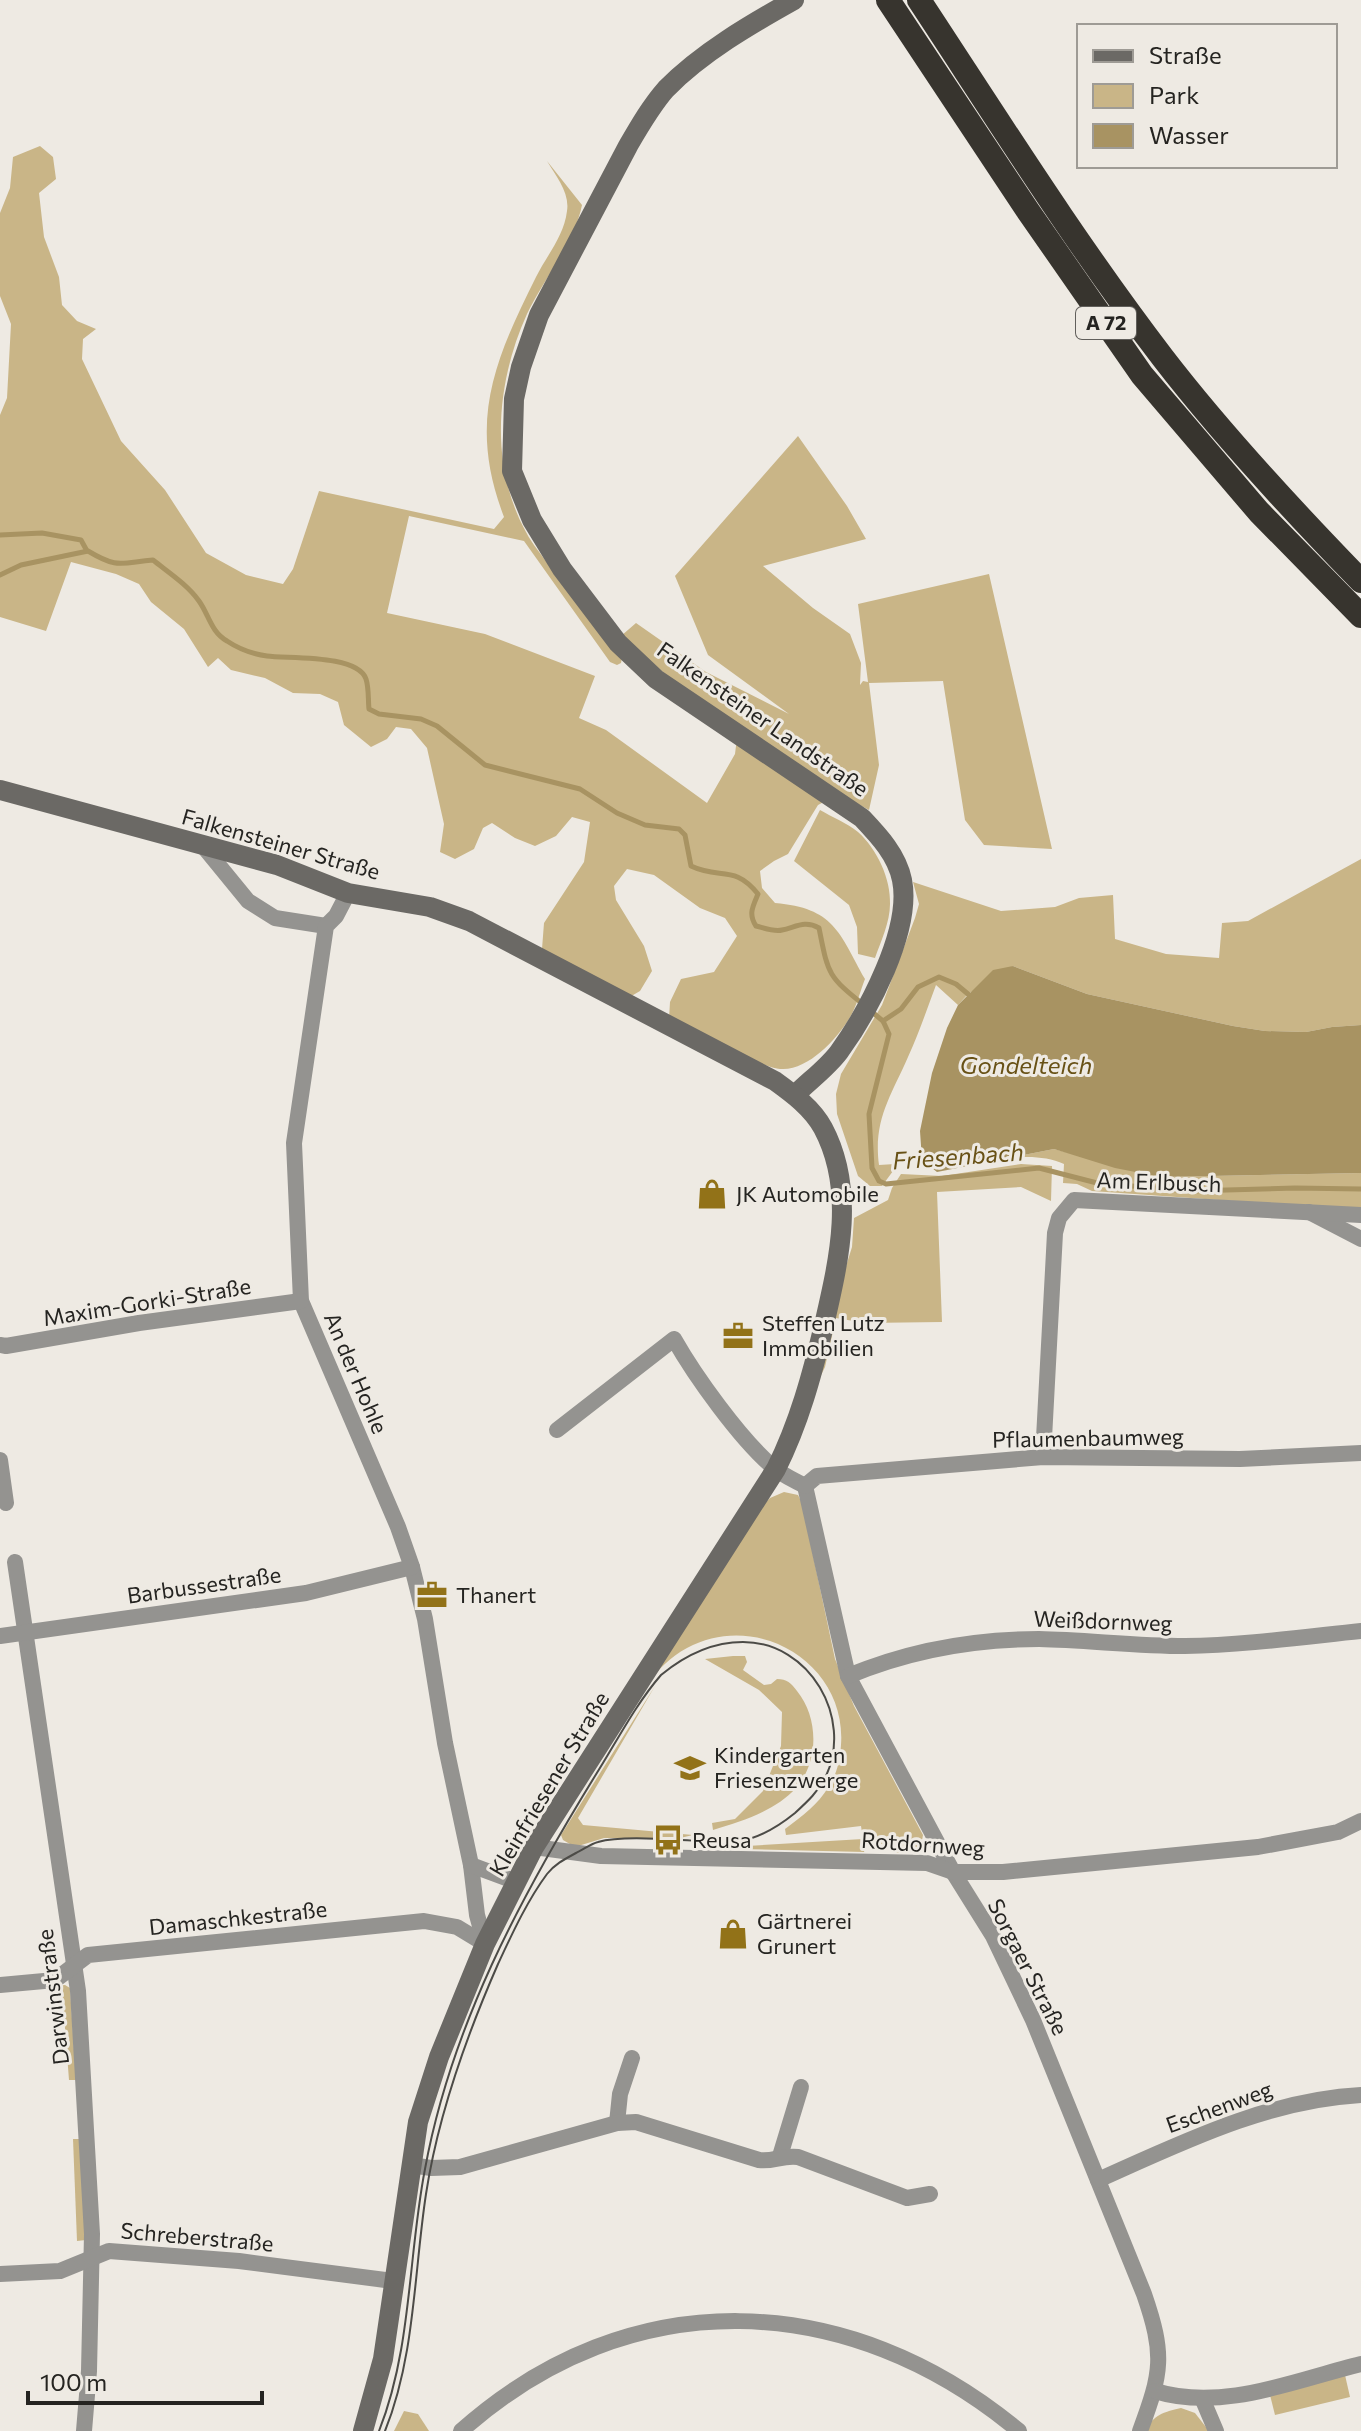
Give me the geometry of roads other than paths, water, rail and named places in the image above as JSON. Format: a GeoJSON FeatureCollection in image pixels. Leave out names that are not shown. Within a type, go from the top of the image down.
{"type":"FeatureCollection","features":[{"type":"Feature","properties":{"kind":"highway","name":"A 72"},"geometry":{"type":"LineString","coordinates":[[888,0],[1028,211],[1142,375],[1259,512],[1361,616]]}},
{"type":"Feature","properties":{"kind":"highway","name":"A 72"},"geometry":{"type":"LineString","coordinates":[[919,0],[1048,195],[1163,358],[1276,491],[1361,581]]}},
{"type":"Feature","properties":{"kind":"main road","name":"Falkensteiner Landstraße"},"geometry":{"type":"LineString","coordinates":[[794,0],[768,14],[692,67],[666,90],[628,146],[539,315],[521,367],[514,399],[512,471],[532,520],[562,569],[618,643],[656,679],[862,818],[881,837],[894,858],[902,880],[904,905],[897,937],[857,1025],[837,1055],[795,1095]]}},
{"type":"Feature","properties":{"kind":"main road","name":"Falkensteiner Straße"},"geometry":{"type":"LineString","coordinates":[[0,790],[277,865],[348,893],[430,907],[469,921],[775,1081],[795,1095]]}},
{"type":"Feature","properties":{"kind":"main road","name":"Kleinfriesener Straße"},"geometry":{"type":"LineString","coordinates":[[363,2431],[383,2359],[418,2122],[439,2057],[485,1944],[534,1847],[776,1469],[803,1404],[839,1261],[842,1192],[834,1155],[822,1127],[795,1095]]}},
{"type":"Feature","properties":{"kind":"street"},"geometry":{"type":"LineString","coordinates":[[203,846],[248,901],[275,918],[326,926]]}},
{"type":"Feature","properties":{"kind":"street","name":"An der Hohle"},"geometry":{"type":"LineString","coordinates":[[348,893],[336,916],[326,926],[294,1143],[301,1301],[398,1527],[412,1567],[425,1619],[445,1743],[485,1944]]}},
{"type":"Feature","properties":{"kind":"street","name":"Am Erlbusch"},"geometry":{"type":"LineString","coordinates":[[1043,1457],[1055,1233],[1059,1218],[1074,1200],[1361,1215]]}},
{"type":"Feature","properties":{"kind":"street"},"geometry":{"type":"LineString","coordinates":[[1305,1210],[1361,1239]]}},
{"type":"Feature","properties":{"kind":"street","name":"Maxim-Gorki-Straße"},"geometry":{"type":"LineString","coordinates":[[0,1345],[301,1301]]}},
{"type":"Feature","properties":{"kind":"street"},"geometry":{"type":"LineString","coordinates":[[557,1430],[674,1339],[688,1364],[757,1453],[776,1469],[805,1486]]}},
{"type":"Feature","properties":{"kind":"street","name":"Pflaumenbaumweg"},"geometry":{"type":"LineString","coordinates":[[805,1486],[817,1476],[1043,1457],[1240,1459],[1361,1453]]}},
{"type":"Feature","properties":{"kind":"street"},"geometry":{"type":"LineString","coordinates":[[0,1460],[6,1503]]}},
{"type":"Feature","properties":{"kind":"street","name":"Sorgaer Straße"},"geometry":{"type":"LineString","coordinates":[[805,1486],[848,1676],[953,1872],[993,1936],[1027,2006],[1152,2316],[1160,2370],[1140,2431]]}},
{"type":"Feature","properties":{"kind":"street","name":"Darwinstraße"},"geometry":{"type":"LineString","coordinates":[[15,1562],[78,1991],[92,2234],[89,2371],[84,2431]]}},
{"type":"Feature","properties":{"kind":"street","name":"Barbussestraße"},"geometry":{"type":"LineString","coordinates":[[0,1636],[306,1593],[412,1567]]}},
{"type":"Feature","properties":{"kind":"street","name":"Weißdornweg"},"geometry":{"type":"LineString","coordinates":[[848,1676],[931,1650],[984,1641],[1037,1639],[1185,1646],[1275,1641],[1361,1631]]}},
{"type":"Feature","properties":{"kind":"street","name":"Rotdornweg"},"geometry":{"type":"LineString","coordinates":[[534,1847],[601,1856],[927,1863],[953,1872],[1003,1872],[1258,1847],[1338,1832],[1358,1825]]}},
{"type":"Feature","properties":{"kind":"street"},"geometry":{"type":"LineString","coordinates":[[471,1865],[517,1882]]}},
{"type":"Feature","properties":{"kind":"street","name":"Damaschkestraße"},"geometry":{"type":"LineString","coordinates":[[0,1985],[55,1980],[88,1955],[424,1921],[457,1927],[485,1944]]}},
{"type":"Feature","properties":{"kind":"street"},"geometry":{"type":"LineString","coordinates":[[617,2123],[620,2094],[632,2058]]}},
{"type":"Feature","properties":{"kind":"street"},"geometry":{"type":"LineString","coordinates":[[780,2156],[801,2087]]}},
{"type":"Feature","properties":{"kind":"street","name":"Eschenweg"},"geometry":{"type":"LineString","coordinates":[[1098,2180],[1262,2112],[1308,2101],[1361,2095]]}},
{"type":"Feature","properties":{"kind":"street"},"geometry":{"type":"LineString","coordinates":[[411,2165],[460,2167],[617,2123],[648,2125],[759,2160],[798,2157],[907,2198],[930,2194]]}},
{"type":"Feature","properties":{"kind":"street","name":"Schreberstraße"},"geometry":{"type":"LineString","coordinates":[[0,2274],[60,2271],[109,2251],[239,2261],[393,2281]]}},
{"type":"Feature","properties":{"kind":"street"},"geometry":{"type":"LineString","coordinates":[[461,2431],[508,2394],[587,2349],[688,2323],[752,2321],[837,2333],[912,2360],[973,2395],[1019,2431]]}},
{"type":"Feature","properties":{"kind":"street"},"geometry":{"type":"LineString","coordinates":[[1155,2391],[1185,2399],[1202,2398],[1272,2388],[1361,2364]]}},
{"type":"Feature","properties":{"kind":"street"},"geometry":{"type":"LineString","coordinates":[[1202,2398],[1216,2431]]}},
{"type":"Feature","properties":{"kind":"water","name":"Gondelteich"},"geometry":{"type":"Polygon","coordinates":[[[1013,966],[1087,994],[1233,1026],[1306,1032],[1361,1025],[1361,1173],[1161,1177],[1115,1168],[1054,1149],[937,1172],[922,1160],[920,1131],[932,1073],[947,1028],[958,1005],[993,970],[1013,966]]]}},
{"type":"Feature","properties":{"kind":"waterway"},"geometry":{"type":"LineString","coordinates":[[0,535],[42,533],[81,540],[87,551]]}},
{"type":"Feature","properties":{"kind":"waterway","name":"Friesenbach"},"geometry":{"type":"LineString","coordinates":[[0,575],[21,565],[88,551],[113,563],[153,560],[189,590],[217,633],[236,646],[261,655],[321,659],[350,665],[366,679],[369,709],[379,714],[421,719],[437,726],[485,765],[580,789],[617,813],[645,825],[679,829],[685,835],[691,866],[734,876],[758,894],[752,914],[756,926],[782,930],[805,924],[819,928],[831,972],[864,1005]]}},
{"type":"Feature","properties":{"kind":"waterway"},"geometry":{"type":"LineString","coordinates":[[883,1021],[901,1009],[918,987],[939,977],[956,984],[968,994]]}},
{"type":"Feature","properties":{"kind":"waterway","name":"Friesenbach"},"geometry":{"type":"LineString","coordinates":[[872,1012],[883,1021],[889,1034],[869,1114],[872,1168],[879,1181],[886,1184],[1039,1168],[1097,1183],[1190,1191],[1361,1189]]}},
{"type":"Feature","properties":{"kind":"tram line"},"geometry":{"type":"LineString","coordinates":[[379,2431],[390,2399],[404,2335],[419,2202],[437,2116],[470,2014],[540,1869],[626,1724],[661,1675],[699,1651],[720,1644],[743,1642],[767,1645],[788,1655],[806,1669],[820,1687],[834,1731],[833,1754],[826,1776],[804,1805],[767,1831],[736,1842],[634,1838],[595,1843],[550,1870],[520,1918],[475,2020],[454,2077],[438,2135],[426,2194],[408,2344],[395,2403],[385,2431]]}},
{"type":"Feature","properties":{"kind":"place","name":"JK Automobile"},"geometry":{"type":"Point","coordinates":[712,1194]}},
{"type":"Feature","properties":{"kind":"place","name":"Steffen Lutz Immobilien"},"geometry":{"type":"Point","coordinates":[738,1336]}},
{"type":"Feature","properties":{"kind":"place","name":"Thanert"},"geometry":{"type":"Point","coordinates":[432,1595]}},
{"type":"Feature","properties":{"kind":"place","name":"Kindergarten Friesenzwerge"},"geometry":{"type":"Point","coordinates":[690,1768]}},
{"type":"Feature","properties":{"kind":"place","name":"Reusa"},"geometry":{"type":"Point","coordinates":[668,1840]}},
{"type":"Feature","properties":{"kind":"place","name":"Gärtnerei Grunert"},"geometry":{"type":"Point","coordinates":[733,1934]}}]}
